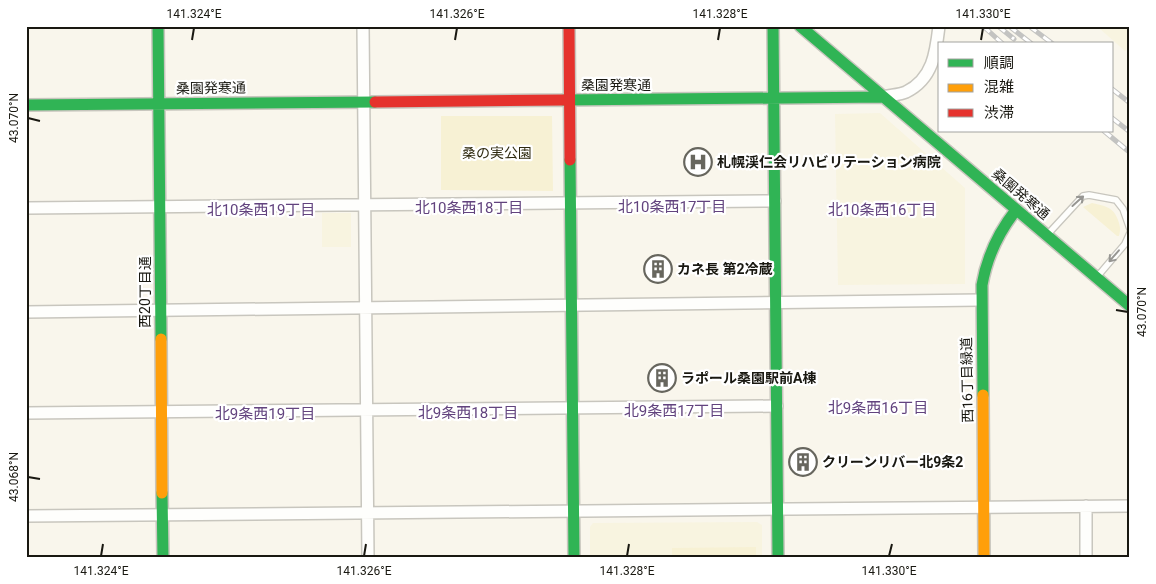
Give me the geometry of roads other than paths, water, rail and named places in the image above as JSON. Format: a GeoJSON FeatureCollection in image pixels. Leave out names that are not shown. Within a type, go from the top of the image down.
{"type":"FeatureCollection","features":[{"type":"Feature","properties":{"kind":"street","name":"西20丁目通"},"geometry":{"type":"LineString","coordinates":[[158,26],[163,558]]}},
{"type":"Feature","properties":{"kind":"street"},"geometry":{"type":"LineString","coordinates":[[363,26],[368,558]]}},
{"type":"Feature","properties":{"kind":"street"},"geometry":{"type":"LineString","coordinates":[[569,26],[574,558]]}},
{"type":"Feature","properties":{"kind":"street"},"geometry":{"type":"LineString","coordinates":[[773,26],[778,558]]}},
{"type":"Feature","properties":{"kind":"street"},"geometry":{"type":"LineString","coordinates":[[800,26],[883,97],[904,93],[914,87],[930,70],[936,53],[940,26]]}},
{"type":"Feature","properties":{"kind":"street","name":"桑園発寒通"},"geometry":{"type":"LineString","coordinates":[[26,105],[883,97],[1130,306]]}},
{"type":"Feature","properties":{"kind":"street"},"geometry":{"type":"LineString","coordinates":[[26,208],[776,201]]}},
{"type":"Feature","properties":{"kind":"street","name":"西16丁目緑道"},"geometry":{"type":"LineString","coordinates":[[984,558],[981,300],[984,270],[990,253],[997,236],[1016,210]]}},
{"type":"Feature","properties":{"kind":"street"},"geometry":{"type":"LineString","coordinates":[[26,312],[981,300]]}},
{"type":"Feature","properties":{"kind":"street"},"geometry":{"type":"LineString","coordinates":[[26,413],[777,406]]}},
{"type":"Feature","properties":{"kind":"street"},"geometry":{"type":"LineString","coordinates":[[1086,506],[1086,558]]}},
{"type":"Feature","properties":{"kind":"street"},"geometry":{"type":"LineString","coordinates":[[26,516],[1130,506]]}},
{"type":"Feature","properties":{"kind":"lane"},"geometry":{"type":"LineString","coordinates":[[1047,236],[1080,198],[1089,195],[1116,200],[1123,209],[1130,229]]}},
{"type":"Feature","properties":{"kind":"lane"},"geometry":{"type":"LineString","coordinates":[[1096,278],[1125,244],[1130,233]]}},
{"type":"Feature","properties":{"kind":"railway"},"geometry":{"type":"LineString","coordinates":[[983,26],[1001,42]]}},
{"type":"Feature","properties":{"kind":"railway"},"geometry":{"type":"LineString","coordinates":[[998,26],[1014,39]]}},
{"type":"Feature","properties":{"kind":"railway"},"geometry":{"type":"LineString","coordinates":[[1009,26],[1029,42]]}},
{"type":"Feature","properties":{"kind":"railway"},"geometry":{"type":"LineString","coordinates":[[1029,26],[1050,42]]}},
{"type":"Feature","properties":{"kind":"railway"},"geometry":{"type":"LineString","coordinates":[[1114,91],[1130,103]]}},
{"type":"Feature","properties":{"kind":"railway"},"geometry":{"type":"LineString","coordinates":[[1114,120],[1130,132]]}},
{"type":"Feature","properties":{"kind":"railway"},"geometry":{"type":"LineString","coordinates":[[1105,132],[1128,151]]}},
{"type":"Feature","properties":{"kind":"place","name":"札幌渓仁会リハビリテーション病院"},"geometry":{"type":"Point","coordinates":[698,162]}},
{"type":"Feature","properties":{"kind":"place","name":"カネ長 第2冷蔵"},"geometry":{"type":"Point","coordinates":[658,269]}},
{"type":"Feature","properties":{"kind":"place","name":"ラポール桑園駅前A棟"},"geometry":{"type":"Point","coordinates":[662,378]}},
{"type":"Feature","properties":{"kind":"place","name":"クリーンリバー北9条2"},"geometry":{"type":"Point","coordinates":[803,462]}},
{"type":"Feature","properties":{"kind":"district","name":"北10条西17丁目"},"geometry":{"type":"Point","coordinates":[672,207]}},
{"type":"Feature","properties":{"kind":"district","name":"北10条西18丁目"},"geometry":{"type":"Point","coordinates":[469,208]}},
{"type":"Feature","properties":{"kind":"district","name":"北10条西19丁目"},"geometry":{"type":"Point","coordinates":[261,210]}},
{"type":"Feature","properties":{"kind":"district","name":"北10条西16丁目"},"geometry":{"type":"Point","coordinates":[882,210]}},
{"type":"Feature","properties":{"kind":"district","name":"北9条西16丁目"},"geometry":{"type":"Point","coordinates":[878,408]}},
{"type":"Feature","properties":{"kind":"district","name":"北9条西17丁目"},"geometry":{"type":"Point","coordinates":[674,411]}},
{"type":"Feature","properties":{"kind":"district","name":"北9条西18丁目"},"geometry":{"type":"Point","coordinates":[468,413]}},
{"type":"Feature","properties":{"kind":"district","name":"北9条西19丁目"},"geometry":{"type":"Point","coordinates":[265,414]}},
{"type":"Feature","properties":{"kind":"park label","name":"桑の実公園"},"geometry":{"type":"Point","coordinates":[497,153]}}]}
